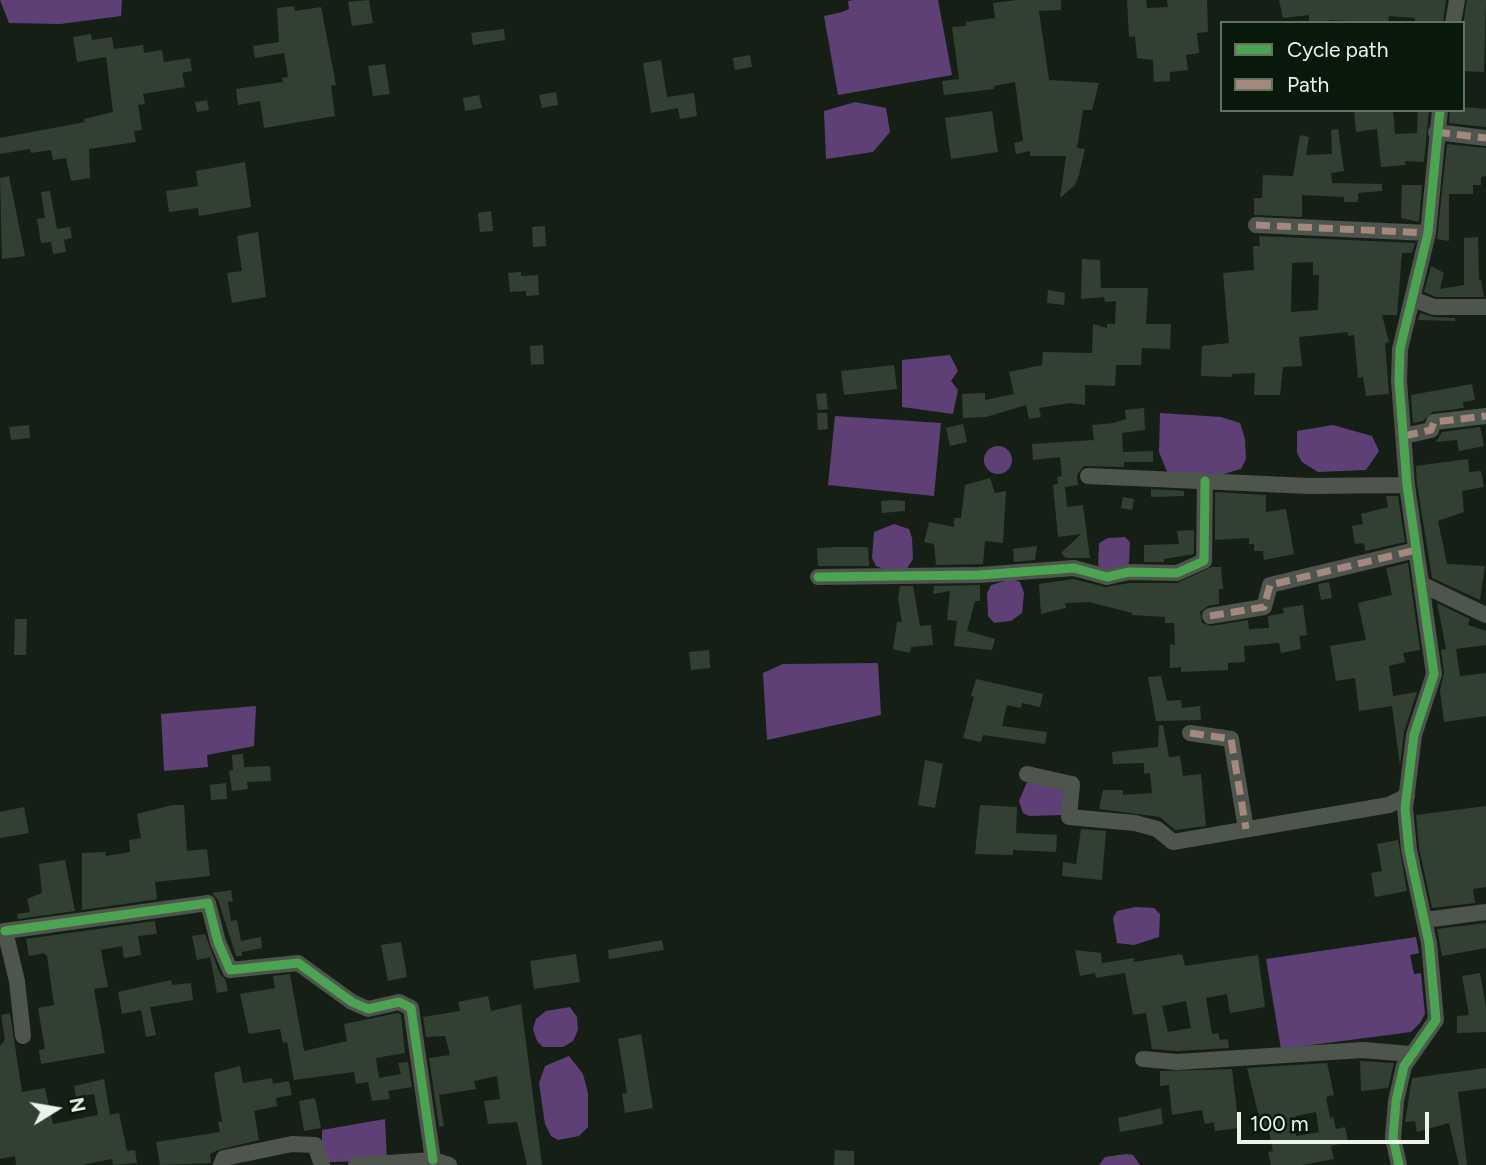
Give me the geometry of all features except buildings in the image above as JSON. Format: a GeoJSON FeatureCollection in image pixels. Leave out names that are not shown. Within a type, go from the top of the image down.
{"type":"FeatureCollection","features":[{"type":"Feature","properties":{"kind":"street"},"geometry":{"type":"LineString","coordinates":[[1453,21],[1457,0]]}},
{"type":"Feature","properties":{"kind":"street"},"geometry":{"type":"LineString","coordinates":[[1399,1165],[1393,1138],[1396,1101],[1410,1054],[1436,1020],[1435,987],[1425,920],[1409,850],[1406,796],[1414,735],[1434,674],[1407,485],[1400,349],[1428,233],[1440,112]]}},
{"type":"Feature","properties":{"kind":"street"},"geometry":{"type":"LineString","coordinates":[[1436,132],[1486,138]]}},
{"type":"Feature","properties":{"kind":"street"},"geometry":{"type":"LineString","coordinates":[[1256,225],[1428,233]]}},
{"type":"Feature","properties":{"kind":"street"},"geometry":{"type":"LineString","coordinates":[[1412,299],[1434,307],[1486,307]]}},
{"type":"Feature","properties":{"kind":"street"},"geometry":{"type":"LineString","coordinates":[[1404,436],[1431,430],[1434,422],[1486,416]]}},
{"type":"Feature","properties":{"kind":"street"},"geometry":{"type":"LineString","coordinates":[[1088,476],[1309,486],[1407,485]]}},
{"type":"Feature","properties":{"kind":"street"},"geometry":{"type":"LineString","coordinates":[[818,577],[979,575],[1074,568],[1100,577],[1129,572],[1177,573],[1204,561],[1205,481]]}},
{"type":"Feature","properties":{"kind":"street"},"geometry":{"type":"LineString","coordinates":[[1210,616],[1264,607],[1270,585],[1416,550]]}},
{"type":"Feature","properties":{"kind":"street"},"geometry":{"type":"LineString","coordinates":[[1421,584],[1486,615]]}},
{"type":"Feature","properties":{"kind":"street"},"geometry":{"type":"LineString","coordinates":[[1191,733],[1231,739],[1246,829]]}},
{"type":"Feature","properties":{"kind":"street"},"geometry":{"type":"LineString","coordinates":[[1027,774],[1072,784],[1069,817],[1135,823],[1157,829],[1173,842],[1389,805],[1406,796]]}},
{"type":"Feature","properties":{"kind":"street"},"geometry":{"type":"LineString","coordinates":[[23,1036],[17,981],[2,931],[208,903],[218,942],[230,970],[298,962],[352,1002],[368,1009],[398,1002],[411,1008],[441,1162],[356,1165]]}},
{"type":"Feature","properties":{"kind":"street"},"geometry":{"type":"LineString","coordinates":[[1425,920],[1486,912]]}},
{"type":"Feature","properties":{"kind":"street"},"geometry":{"type":"LineString","coordinates":[[1143,1059],[1178,1062],[1363,1050],[1410,1054]]}},
{"type":"Feature","properties":{"kind":"street"},"geometry":{"type":"LineString","coordinates":[[221,1165],[224,1158],[292,1144],[315,1145],[322,1165]]}},
{"type":"Feature","properties":{"kind":"shaded area"},"geometry":{"type":"Polygon","coordinates":[[[0,0],[122,0],[121,16],[60,24],[9,23],[0,0]]]}},
{"type":"Feature","properties":{"kind":"shaded area"},"geometry":{"type":"Polygon","coordinates":[[[938,0],[952,75],[838,95],[824,16],[849,9],[848,1],[938,0]]]}},
{"type":"Feature","properties":{"kind":"shaded area"},"geometry":{"type":"Polygon","coordinates":[[[855,102],[886,108],[890,132],[873,152],[826,159],[824,111],[855,102]]]}},
{"type":"Feature","properties":{"kind":"shaded area"},"geometry":{"type":"Polygon","coordinates":[[[950,355],[958,371],[951,381],[958,390],[953,414],[902,407],[902,360],[950,355]]]}},
{"type":"Feature","properties":{"kind":"shaded area"},"geometry":{"type":"Polygon","coordinates":[[[1160,413],[1221,417],[1240,423],[1245,439],[1246,459],[1241,469],[1210,478],[1168,474],[1159,452],[1160,413]]]}},
{"type":"Feature","properties":{"kind":"shaded area"},"geometry":{"type":"Polygon","coordinates":[[[835,416],[941,423],[934,496],[828,485],[835,416]]]}},
{"type":"Feature","properties":{"kind":"shaded area"},"geometry":{"type":"Polygon","coordinates":[[[1333,425],[1372,436],[1379,451],[1366,470],[1318,472],[1302,462],[1297,453],[1297,431],[1333,425]]]}},
{"type":"Feature","properties":{"kind":"shaded area"},"geometry":{"type":"Polygon","coordinates":[[[998,446],[1008,450],[1012,460],[1008,470],[998,474],[988,470],[984,460],[988,450],[998,446]]]}},
{"type":"Feature","properties":{"kind":"shaded area"},"geometry":{"type":"Polygon","coordinates":[[[894,524],[909,529],[912,538],[913,559],[906,570],[884,569],[876,566],[872,558],[874,532],[894,524]]]}},
{"type":"Feature","properties":{"kind":"shaded area"},"geometry":{"type":"Polygon","coordinates":[[[1125,537],[1130,542],[1129,563],[1125,567],[1105,572],[1098,565],[1099,543],[1108,538],[1125,537]]]}},
{"type":"Feature","properties":{"kind":"shaded area"},"geometry":{"type":"Polygon","coordinates":[[[1012,579],[1020,582],[1024,593],[1022,613],[1011,621],[994,623],[988,616],[987,593],[991,585],[1012,579]]]}},
{"type":"Feature","properties":{"kind":"shaded area"},"geometry":{"type":"Polygon","coordinates":[[[878,663],[881,715],[767,740],[763,673],[783,664],[878,663]]]}},
{"type":"Feature","properties":{"kind":"shaded area"},"geometry":{"type":"Polygon","coordinates":[[[256,706],[254,746],[207,755],[208,767],[164,771],[161,714],[256,706]]]}},
{"type":"Feature","properties":{"kind":"shaded area"},"geometry":{"type":"Polygon","coordinates":[[[1027,782],[1062,788],[1065,796],[1062,815],[1029,816],[1023,813],[1019,801],[1027,782]]]}},
{"type":"Feature","properties":{"kind":"shaded area"},"geometry":{"type":"Polygon","coordinates":[[[1135,907],[1154,908],[1160,914],[1159,937],[1134,945],[1117,943],[1113,918],[1117,911],[1135,907]]]}},
{"type":"Feature","properties":{"kind":"shaded area"},"geometry":{"type":"Polygon","coordinates":[[[1416,937],[1419,953],[1410,955],[1414,974],[1421,973],[1425,1014],[1411,1032],[1281,1049],[1266,959],[1416,937]]]}},
{"type":"Feature","properties":{"kind":"shaded area"},"geometry":{"type":"Polygon","coordinates":[[[570,1007],[577,1017],[578,1030],[573,1041],[563,1047],[543,1047],[537,1041],[533,1029],[536,1019],[546,1011],[570,1007]]]}},
{"type":"Feature","properties":{"kind":"shaded area"},"geometry":{"type":"Polygon","coordinates":[[[569,1056],[583,1074],[588,1093],[588,1127],[579,1136],[558,1140],[551,1136],[545,1124],[539,1083],[545,1066],[569,1056]]]}},
{"type":"Feature","properties":{"kind":"shaded area"},"geometry":{"type":"Polygon","coordinates":[[[385,1119],[387,1161],[328,1162],[322,1151],[322,1130],[385,1119]]]}},
{"type":"Feature","properties":{"kind":"shaded area"},"geometry":{"type":"Polygon","coordinates":[[[1133,1155],[1140,1165],[1099,1165],[1105,1157],[1133,1155]]]}},
{"type":"Feature","properties":{"kind":"marked path"},"geometry":{"type":"LineString","coordinates":[[1436,132],[1486,138]]}},
{"type":"Feature","properties":{"kind":"marked path"},"geometry":{"type":"LineString","coordinates":[[1256,225],[1428,233]]}},
{"type":"Feature","properties":{"kind":"marked path"},"geometry":{"type":"LineString","coordinates":[[1404,436],[1431,430],[1434,422],[1486,416]]}},
{"type":"Feature","properties":{"kind":"marked path"},"geometry":{"type":"LineString","coordinates":[[1210,616],[1264,607],[1270,585],[1416,550]]}},
{"type":"Feature","properties":{"kind":"marked path"},"geometry":{"type":"LineString","coordinates":[[1190,733],[1231,739],[1246,829]]}},
{"type":"Feature","properties":{"kind":"cycle path"},"geometry":{"type":"LineString","coordinates":[[1399,1165],[1393,1138],[1396,1101],[1404,1066],[1436,1020],[1429,943],[1409,850],[1405,808],[1414,735],[1434,674],[1407,485],[1399,381],[1400,349],[1428,233],[1440,112]]}},
{"type":"Feature","properties":{"kind":"cycle path"},"geometry":{"type":"LineString","coordinates":[[818,577],[979,575],[1074,568],[1107,577],[1129,572],[1177,573],[1204,561],[1205,481]]}},
{"type":"Feature","properties":{"kind":"cycle path"},"geometry":{"type":"LineString","coordinates":[[5,931],[208,903],[218,942],[230,970],[298,963],[352,1002],[368,1009],[399,1002],[411,1008],[433,1160]]}}]}
